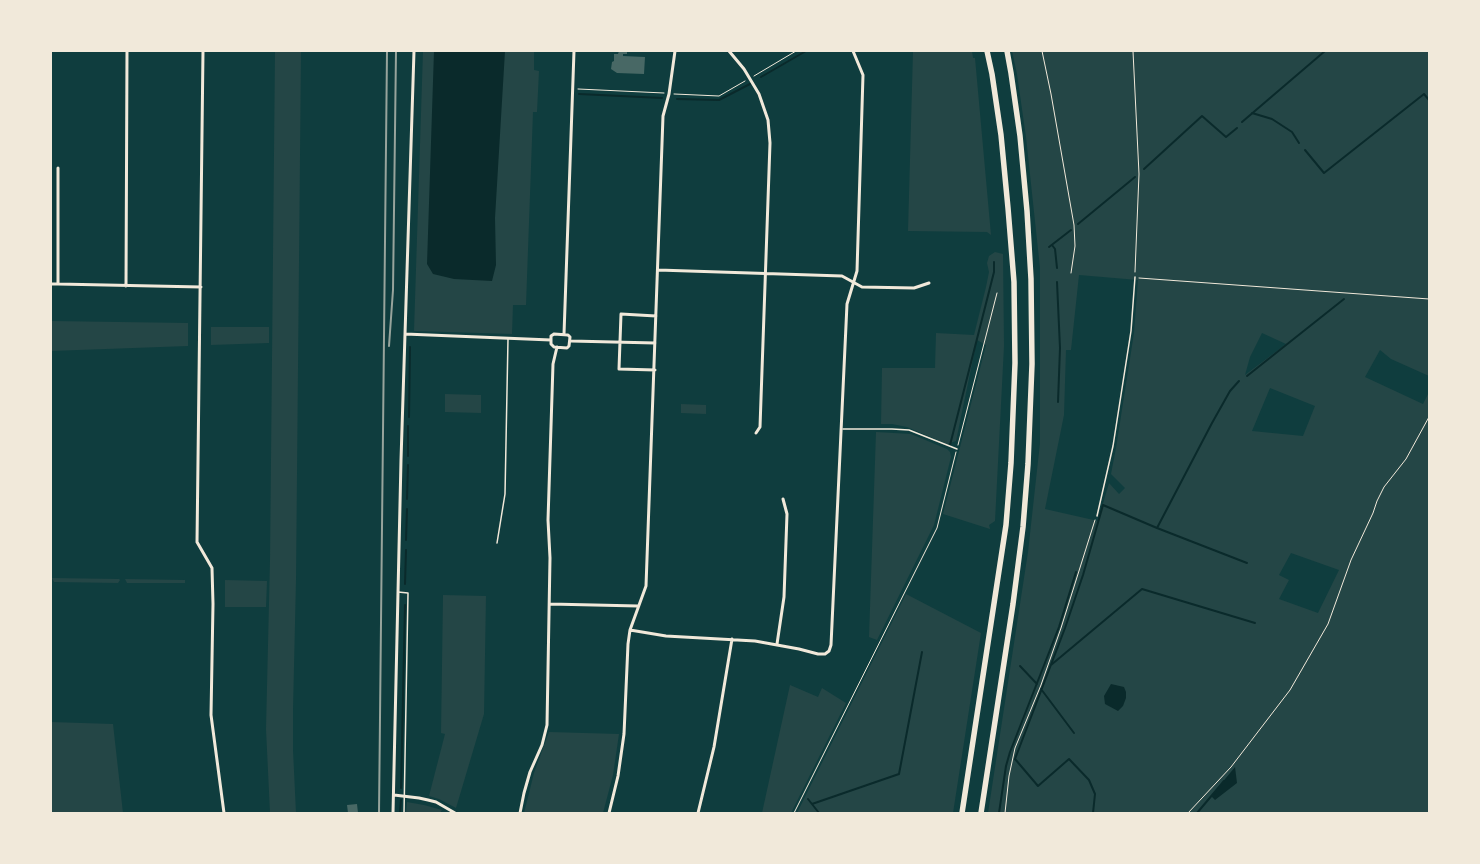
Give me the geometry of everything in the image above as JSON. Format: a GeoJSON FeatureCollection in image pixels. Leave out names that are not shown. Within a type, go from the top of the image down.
{"type":"FeatureCollection","features":[{"type":"Feature","properties":{"kind":"highway"},"geometry":{"type":"LineString","coordinates":[[962,813],[1006,525],[1015,363],[1014,282],[1008,208],[1001,135],[987,51]]}},
{"type":"Feature","properties":{"kind":"highway"},"geometry":{"type":"LineString","coordinates":[[981,813],[1013,604],[1023,527],[1028,464],[1032,364],[1031,279],[1027,211],[1019,129],[1007,51]]}},
{"type":"Feature","properties":{"kind":"street"},"geometry":{"type":"LineString","coordinates":[[126,286],[127,51]]}},
{"type":"Feature","properties":{"kind":"street"},"geometry":{"type":"LineString","coordinates":[[203,51],[197,542],[212,568],[213,604],[211,715],[224,813]]}},
{"type":"Feature","properties":{"kind":"street"},"geometry":{"type":"LineString","coordinates":[[393,813],[405,334],[414,51]]}},
{"type":"Feature","properties":{"kind":"street"},"geometry":{"type":"LineString","coordinates":[[564,334],[574,51]]}},
{"type":"Feature","properties":{"kind":"street"},"geometry":{"type":"LineString","coordinates":[[609,813],[618,776],[624,734],[630,630],[646,586],[663,116],[669,94],[675,51]]}},
{"type":"Feature","properties":{"kind":"street"},"geometry":{"type":"LineString","coordinates":[[729,51],[744,69],[759,94],[768,120],[770,143],[767,273],[760,427],[756,433]]}},
{"type":"Feature","properties":{"kind":"street"},"geometry":{"type":"LineString","coordinates":[[630,630],[666,636],[732,639],[777,644],[818,654],[825,654],[829,651],[832,645],[846,304],[856,271],[862,75],[853,51]]}},
{"type":"Feature","properties":{"kind":"street"},"geometry":{"type":"LineString","coordinates":[[58,168],[58,284]]}},
{"type":"Feature","properties":{"kind":"street"},"geometry":{"type":"LineString","coordinates":[[658,270],[842,276],[862,287],[914,288],[929,283]]}},
{"type":"Feature","properties":{"kind":"street"},"geometry":{"type":"LineString","coordinates":[[51,284],[201,287]]}},
{"type":"Feature","properties":{"kind":"street"},"geometry":{"type":"LineString","coordinates":[[655,370],[619,369],[621,314],[656,316]]}},
{"type":"Feature","properties":{"kind":"street"},"geometry":{"type":"LineString","coordinates":[[405,334],[551,340]]}},
{"type":"Feature","properties":{"kind":"street"},"geometry":{"type":"LineString","coordinates":[[554,334],[564,334],[570,337],[570,346],[567,348],[557,348],[551,344],[551,336],[554,334]]}},
{"type":"Feature","properties":{"kind":"street"},"geometry":{"type":"LineString","coordinates":[[570,341],[655,343]]}},
{"type":"Feature","properties":{"kind":"street"},"geometry":{"type":"LineString","coordinates":[[520,813],[528,779],[542,745],[547,725],[550,604],[548,520],[553,364],[557,348]]}},
{"type":"Feature","properties":{"kind":"street"},"geometry":{"type":"LineString","coordinates":[[777,644],[784,597],[787,514],[782,499]]}},
{"type":"Feature","properties":{"kind":"street"},"geometry":{"type":"LineString","coordinates":[[550,604],[638,606]]}},
{"type":"Feature","properties":{"kind":"street"},"geometry":{"type":"LineString","coordinates":[[698,813],[714,747],[732,639]]}},
{"type":"Feature","properties":{"kind":"street"},"geometry":{"type":"LineString","coordinates":[[394,795],[436,802],[455,813]]}},
{"type":"Feature","properties":{"kind":"lane"},"geometry":{"type":"LineString","coordinates":[[1097,516],[1113,446],[1131,332],[1135,277]]}},
{"type":"Feature","properties":{"kind":"lane"},"geometry":{"type":"LineString","coordinates":[[497,543],[505,494],[508,339]]}},
{"type":"Feature","properties":{"kind":"lane"},"geometry":{"type":"LineString","coordinates":[[840,429],[909,430],[957,449]]}},
{"type":"Feature","properties":{"kind":"lane"},"geometry":{"type":"LineString","coordinates":[[398,592],[408,593],[404,813]]}},
{"type":"Feature","properties":{"kind":"path"},"geometry":{"type":"LineString","coordinates":[[573,89],[719,96],[725,94],[796,51]]}},
{"type":"Feature","properties":{"kind":"path"},"geometry":{"type":"LineString","coordinates":[[1042,51],[1074,225],[1074,246],[1071,273]]}},
{"type":"Feature","properties":{"kind":"path"},"geometry":{"type":"LineString","coordinates":[[1133,51],[1139,174],[1135,277],[1429,299]]}},
{"type":"Feature","properties":{"kind":"path"},"geometry":{"type":"LineString","coordinates":[[794,813],[937,528],[997,293]]}},
{"type":"Feature","properties":{"kind":"path"},"geometry":{"type":"LineString","coordinates":[[1188,813],[1231,767],[1290,690],[1328,624],[1351,560],[1384,487],[1406,459],[1429,417]]}},
{"type":"Feature","properties":{"kind":"path"},"geometry":{"type":"LineString","coordinates":[[1004,813],[1009,776],[1015,748],[1041,685],[1097,516]]}},
{"type":"Feature","properties":{"kind":"shaded area"},"geometry":{"type":"Polygon","coordinates":[[[275,51],[301,51],[296,580],[293,710],[296,813],[270,813],[266,729],[270,560],[275,51]]]}},
{"type":"Feature","properties":{"kind":"shaded area"},"geometry":{"type":"Polygon","coordinates":[[[423,51],[534,51],[534,70],[539,71],[537,112],[533,112],[526,305],[513,305],[512,334],[414,331],[423,51]]]}},
{"type":"Feature","properties":{"kind":"shaded area"},"geometry":{"type":"Polygon","coordinates":[[[434,51],[505,51],[495,218],[496,265],[492,281],[454,279],[433,274],[427,264],[434,51]]]}},
{"type":"Feature","properties":{"kind":"shaded area"},"geometry":{"type":"Polygon","coordinates":[[[913,51],[972,51],[973,58],[975,58],[991,235],[987,232],[908,231],[913,51]]]}},
{"type":"Feature","properties":{"kind":"shaded area"},"geometry":{"type":"Polygon","coordinates":[[[1012,51],[1429,51],[1429,376],[1391,359],[1380,350],[1365,377],[1423,404],[1429,392],[1429,813],[988,813],[1028,552],[1040,443],[1040,268],[1026,137],[1017,74],[1012,51]],[[1079,275],[1071,350],[1066,350],[1064,415],[1045,509],[1098,521],[1109,483],[1119,494],[1125,488],[1111,474],[1134,333],[1138,280],[1079,275]],[[1262,333],[1250,357],[1245,375],[1286,344],[1262,333]],[[1270,388],[1252,431],[1303,436],[1315,406],[1270,388]],[[1291,553],[1279,575],[1289,580],[1279,599],[1318,613],[1339,570],[1291,553]]]}},
{"type":"Feature","properties":{"kind":"shaded area"},"geometry":{"type":"Polygon","coordinates":[[[995,252],[1003,254],[1004,346],[995,521],[989,525],[990,529],[943,514],[986,345],[977,340],[956,441],[947,444],[907,427],[892,424],[881,424],[882,368],[935,368],[936,333],[974,335],[989,272],[987,263],[989,256],[995,252]]]}},
{"type":"Feature","properties":{"kind":"shaded area"},"geometry":{"type":"Polygon","coordinates":[[[51,321],[188,323],[188,346],[51,351],[51,321]]]}},
{"type":"Feature","properties":{"kind":"shaded area"},"geometry":{"type":"Polygon","coordinates":[[[211,327],[269,327],[269,343],[211,345],[211,327]]]}},
{"type":"Feature","properties":{"kind":"shaded area"},"geometry":{"type":"Polygon","coordinates":[[[445,394],[481,395],[481,413],[445,412],[445,394]]]}},
{"type":"Feature","properties":{"kind":"shaded area"},"geometry":{"type":"Polygon","coordinates":[[[681,404],[706,405],[706,414],[681,413],[681,404]]]}},
{"type":"Feature","properties":{"kind":"shaded area"},"geometry":{"type":"Polygon","coordinates":[[[876,432],[911,434],[947,449],[950,452],[951,457],[934,525],[877,640],[869,637],[876,432]]]}},
{"type":"Feature","properties":{"kind":"shaded area"},"geometry":{"type":"Polygon","coordinates":[[[52,578],[120,580],[118,583],[54,582],[52,578]]]}},
{"type":"Feature","properties":{"kind":"shaded area"},"geometry":{"type":"Polygon","coordinates":[[[125,579],[185,580],[185,583],[127,583],[125,579]]]}},
{"type":"Feature","properties":{"kind":"shaded area"},"geometry":{"type":"Polygon","coordinates":[[[225,580],[267,581],[266,607],[225,607],[225,580]]]}},
{"type":"Feature","properties":{"kind":"shaded area"},"geometry":{"type":"Polygon","coordinates":[[[906,594],[981,633],[953,813],[797,813],[906,594]]]}},
{"type":"Feature","properties":{"kind":"shaded area"},"geometry":{"type":"Polygon","coordinates":[[[443,595],[486,596],[484,714],[456,808],[439,799],[429,796],[445,734],[441,733],[443,595]]]}},
{"type":"Feature","properties":{"kind":"shaded area"},"geometry":{"type":"Polygon","coordinates":[[[1111,684],[1124,687],[1126,692],[1126,698],[1123,706],[1118,711],[1105,704],[1104,696],[1111,684]]]}},
{"type":"Feature","properties":{"kind":"shaded area"},"geometry":{"type":"Polygon","coordinates":[[[790,685],[818,697],[822,688],[846,703],[791,813],[762,813],[790,685]]]}},
{"type":"Feature","properties":{"kind":"shaded area"},"geometry":{"type":"Polygon","coordinates":[[[51,722],[113,724],[123,813],[51,813],[51,722]]]}},
{"type":"Feature","properties":{"kind":"shaded area"},"geometry":{"type":"Polygon","coordinates":[[[549,732],[619,734],[613,775],[603,813],[524,813],[534,773],[549,732]]]}},
{"type":"Feature","properties":{"kind":"shaded area"},"geometry":{"type":"Polygon","coordinates":[[[1235,767],[1237,783],[1215,800],[1211,796],[1235,767]]]}},
{"type":"Feature","properties":{"kind":"shaded area"},"geometry":{"type":"Polygon","coordinates":[[[407,802],[442,810],[440,813],[406,813],[407,802]]]}},
{"type":"Feature","properties":{"kind":"building"},"geometry":{"type":"Polygon","coordinates":[[[619,51],[627,52],[627,54],[623,54],[623,56],[645,57],[644,74],[617,73],[611,69],[612,62],[614,61],[614,54],[618,54],[619,51]]]}},
{"type":"Feature","properties":{"kind":"building"},"geometry":{"type":"Polygon","coordinates":[[[357,804],[358,813],[348,813],[347,805],[357,804]]]}},
{"type":"Feature","properties":{"kind":"waterway"},"geometry":{"type":"LineString","coordinates":[[761,77],[806,51]]}},
{"type":"Feature","properties":{"kind":"waterway"},"geometry":{"type":"LineString","coordinates":[[1242,122],[1325,51]]}},
{"type":"Feature","properties":{"kind":"waterway"},"geometry":{"type":"LineString","coordinates":[[677,99],[719,100],[750,84]]}},
{"type":"Feature","properties":{"kind":"waterway"},"geometry":{"type":"LineString","coordinates":[[579,94],[662,98]]}},
{"type":"Feature","properties":{"kind":"waterway"},"geometry":{"type":"LineString","coordinates":[[1305,150],[1324,173],[1424,94],[1429,100]]}},
{"type":"Feature","properties":{"kind":"waterway"},"geometry":{"type":"LineString","coordinates":[[1252,113],[1272,119],[1292,132],[1299,143]]}},
{"type":"Feature","properties":{"kind":"waterway"},"geometry":{"type":"LineString","coordinates":[[1144,169],[1202,116],[1226,137],[1237,128]]}},
{"type":"Feature","properties":{"kind":"waterway"},"geometry":{"type":"LineString","coordinates":[[1078,224],[1135,177]]}},
{"type":"Feature","properties":{"kind":"waterway"},"geometry":{"type":"LineString","coordinates":[[1049,247],[1071,230]]}},
{"type":"Feature","properties":{"kind":"waterway"},"geometry":{"type":"LineString","coordinates":[[1052,245],[1055,249],[1057,268]]}},
{"type":"Feature","properties":{"kind":"waterway"},"geometry":{"type":"LineString","coordinates":[[950,445],[994,272],[994,262]]}},
{"type":"Feature","properties":{"kind":"waterway"},"geometry":{"type":"LineString","coordinates":[[1057,282],[1060,348],[1058,402]]}},
{"type":"Feature","properties":{"kind":"waterway"},"geometry":{"type":"LineString","coordinates":[[1247,376],[1344,299]]}},
{"type":"Feature","properties":{"kind":"waterway"},"geometry":{"type":"LineString","coordinates":[[409,417],[410,347]]}},
{"type":"Feature","properties":{"kind":"waterway"},"geometry":{"type":"LineString","coordinates":[[1157,528],[1212,423],[1230,391],[1239,381]]}},
{"type":"Feature","properties":{"kind":"waterway"},"geometry":{"type":"LineString","coordinates":[[408,426],[408,456]]}},
{"type":"Feature","properties":{"kind":"waterway"},"geometry":{"type":"LineString","coordinates":[[407,499],[408,465]]}},
{"type":"Feature","properties":{"kind":"waterway"},"geometry":{"type":"LineString","coordinates":[[1093,813],[1095,794],[1089,780],[1069,759],[1038,786],[1015,759],[1065,628],[1083,575],[1103,505],[1247,563]]}},
{"type":"Feature","properties":{"kind":"waterway"},"geometry":{"type":"LineString","coordinates":[[406,540],[407,509]]}},
{"type":"Feature","properties":{"kind":"waterway"},"geometry":{"type":"LineString","coordinates":[[405,584],[406,550]]}},
{"type":"Feature","properties":{"kind":"waterway"},"geometry":{"type":"LineString","coordinates":[[999,813],[1006,766],[1010,752],[1059,627],[1076,572]]}},
{"type":"Feature","properties":{"kind":"waterway"},"geometry":{"type":"LineString","coordinates":[[1051,665],[1142,589],[1255,623]]}},
{"type":"Feature","properties":{"kind":"waterway"},"geometry":{"type":"LineString","coordinates":[[401,788],[405,605]]}},
{"type":"Feature","properties":{"kind":"waterway"},"geometry":{"type":"LineString","coordinates":[[812,804],[899,774],[922,652]]}},
{"type":"Feature","properties":{"kind":"waterway"},"geometry":{"type":"LineString","coordinates":[[1020,666],[1037,684]]}},
{"type":"Feature","properties":{"kind":"waterway"},"geometry":{"type":"LineString","coordinates":[[1041,689],[1074,733]]}},
{"type":"Feature","properties":{"kind":"waterway"},"geometry":{"type":"LineString","coordinates":[[1197,813],[1224,781]]}},
{"type":"Feature","properties":{"kind":"waterway"},"geometry":{"type":"LineString","coordinates":[[808,799],[819,813]]}},
{"type":"Feature","properties":{"kind":"waterway"},"geometry":{"type":"LineString","coordinates":[[400,813],[401,800]]}},
{"type":"Feature","properties":{"kind":"railway"},"geometry":{"type":"LineString","coordinates":[[379,813],[387,51]]}},
{"type":"Feature","properties":{"kind":"railway"},"geometry":{"type":"LineString","coordinates":[[389,346],[393,290],[396,51]]}}]}
